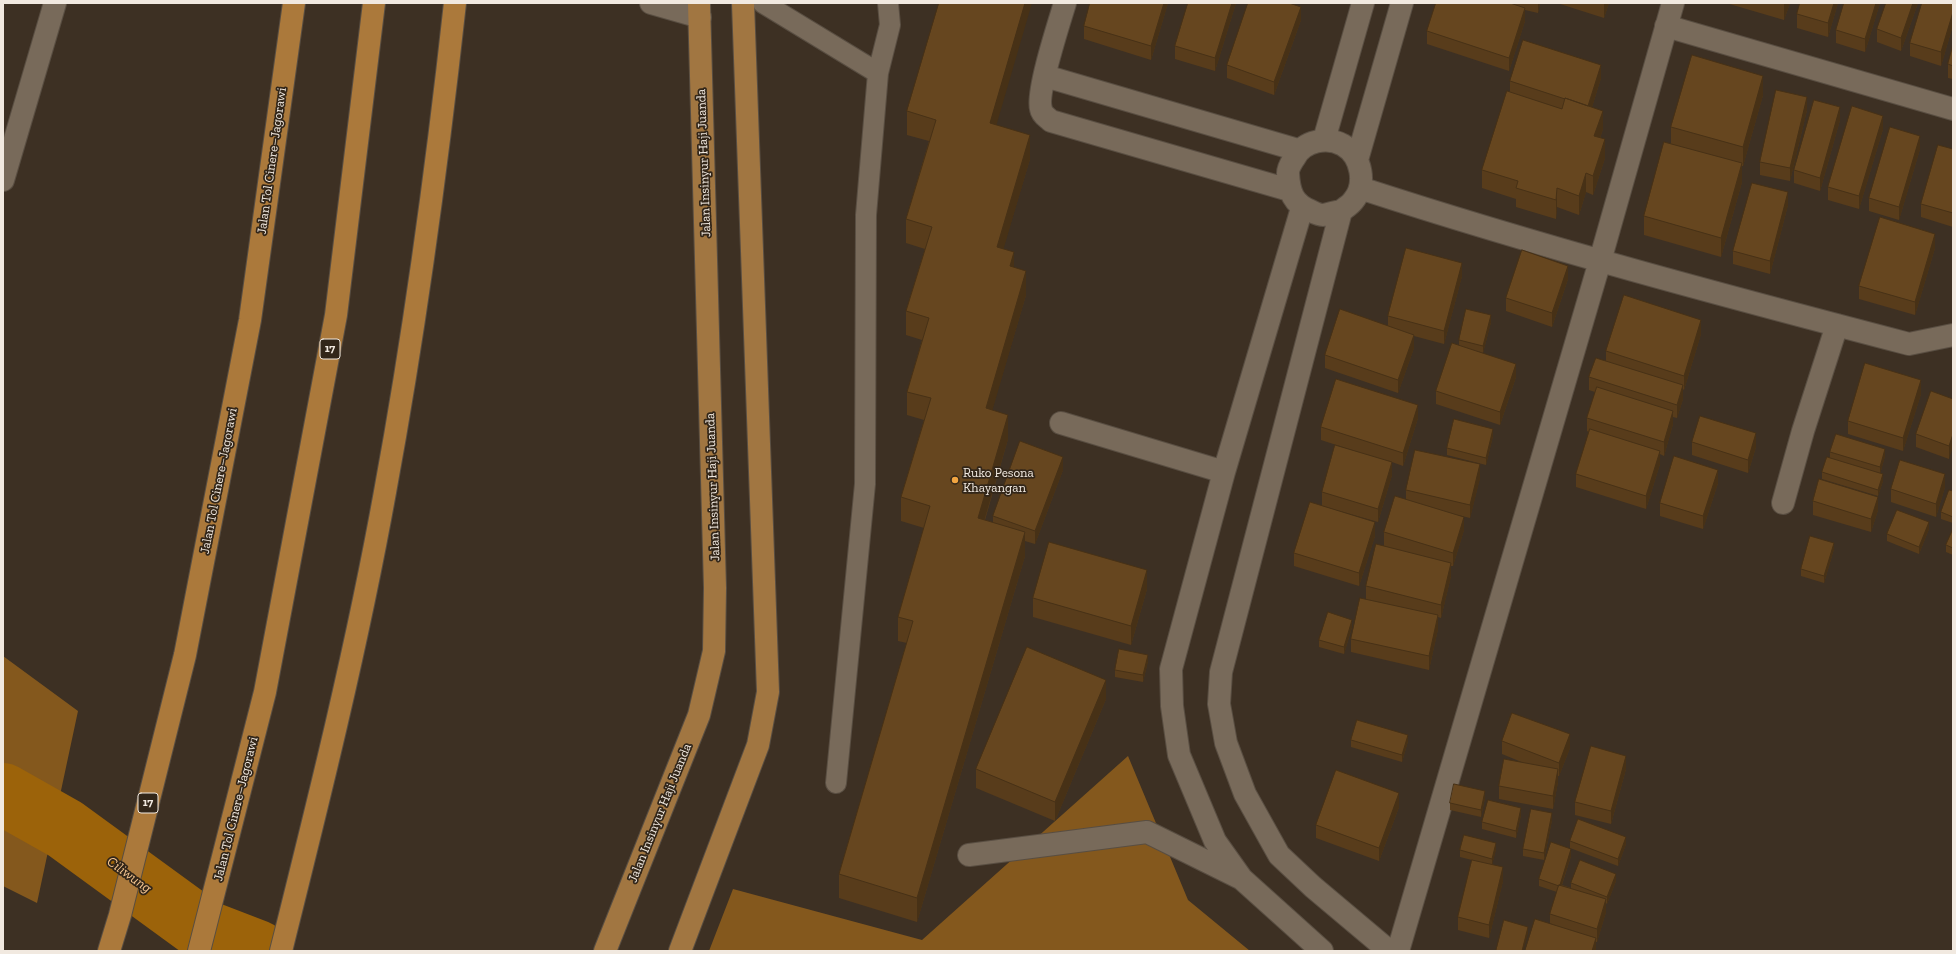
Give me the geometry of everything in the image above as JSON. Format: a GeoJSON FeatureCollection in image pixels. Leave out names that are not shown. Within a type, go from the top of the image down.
{"type":"FeatureCollection","features":[{"type":"Feature","properties":{"kind":"highway","name":"Jalan Tol Cinere–Jagorawi"},"geometry":{"type":"LineString","coordinates":[[109,951],[120,915],[185,655],[250,320],[294,3]]}},
{"type":"Feature","properties":{"kind":"highway","name":"Jalan Tol Cinere–Jagorawi"},"geometry":{"type":"LineString","coordinates":[[199,951],[265,692],[336,315],[374,3]]}},
{"type":"Feature","properties":{"kind":"highway"},"geometry":{"type":"LineString","coordinates":[[282,951],[335,735],[386,493],[440,144],[455,3]]}},
{"type":"Feature","properties":{"kind":"highway"},"geometry":{"type":"LineString","coordinates":[[680,951],[758,745],[768,692],[743,3]]}},
{"type":"Feature","properties":{"kind":"highway","name":"Jalan Insinyur Haji Juanda"},"geometry":{"type":"LineString","coordinates":[[605,951],[699,715],[714,651],[716,588],[699,10]]}},
{"type":"Feature","properties":{"kind":"street"},"geometry":{"type":"LineString","coordinates":[[3,180],[55,3]]}},
{"type":"Feature","properties":{"kind":"street"},"geometry":{"type":"LineString","coordinates":[[651,3],[699,10]]}},
{"type":"Feature","properties":{"kind":"street"},"geometry":{"type":"LineString","coordinates":[[1065,3],[1040,94],[1040,103],[1044,116],[1051,121],[1289,190]]}},
{"type":"Feature","properties":{"kind":"street"},"geometry":{"type":"LineString","coordinates":[[1324,140],[1363,3]]}},
{"type":"Feature","properties":{"kind":"street"},"geometry":{"type":"LineString","coordinates":[[1357,160],[1402,3]]}},
{"type":"Feature","properties":{"kind":"street"},"geometry":{"type":"LineString","coordinates":[[1398,951],[1600,261],[1673,3]]}},
{"type":"Feature","properties":{"kind":"street"},"geometry":{"type":"LineString","coordinates":[[1666,26],[1953,109]]}},
{"type":"Feature","properties":{"kind":"street"},"geometry":{"type":"LineString","coordinates":[[1045,76],[1298,150]]}},
{"type":"Feature","properties":{"kind":"street"},"geometry":{"type":"LineString","coordinates":[[1324,140],[1343,145],[1357,160],[1361,173],[1360,188],[1353,201],[1341,211],[1321,215],[1302,208],[1294,200],[1289,190],[1288,169],[1298,150],[1310,143],[1324,140]]}},
{"type":"Feature","properties":{"kind":"street"},"geometry":{"type":"LineString","coordinates":[[1360,188],[1467,223],[1600,261],[1909,344],[1953,335]]}},
{"type":"Feature","properties":{"kind":"street"},"geometry":{"type":"LineString","coordinates":[[1302,208],[1224,472],[1171,669],[1172,706],[1179,755],[1215,841],[1242,879],[1322,951]]}},
{"type":"Feature","properties":{"kind":"street"},"geometry":{"type":"LineString","coordinates":[[1341,211],[1221,672],[1219,704],[1226,743],[1245,794],[1279,855],[1313,887],[1389,951]]}},
{"type":"Feature","properties":{"kind":"street"},"geometry":{"type":"LineString","coordinates":[[1783,503],[1803,430],[1837,325]]}},
{"type":"Feature","properties":{"kind":"street"},"geometry":{"type":"LineString","coordinates":[[1061,423],[1224,472]]}},
{"type":"Feature","properties":{"kind":"street"},"geometry":{"type":"LineString","coordinates":[[969,855],[1147,832],[1242,879]]}},
{"type":"Feature","properties":{"kind":"lane"},"geometry":{"type":"LineString","coordinates":[[763,3],[878,73]]}},
{"type":"Feature","properties":{"kind":"lane"},"geometry":{"type":"LineString","coordinates":[[836,783],[865,484],[866,215],[878,73],[890,25],[888,3]]}},
{"type":"Feature","properties":{"kind":"shaded area"},"geometry":{"type":"Polygon","coordinates":[[[3,656],[78,711],[37,903],[3,886],[3,656]]]}},
{"type":"Feature","properties":{"kind":"shaded area"},"geometry":{"type":"Polygon","coordinates":[[[1128,756],[1188,900],[1250,951],[709,951],[733,889],[922,940],[1128,756]]]}},
{"type":"Feature","properties":{"kind":"building","name":"Ruko Pesona Khayangan"},"geometry":{"type":"Polygon","coordinates":[[[939,3],[1025,3],[990,123],[1030,135],[997,247],[1014,252],[1010,266],[1026,271],[986,408],[1008,415],[978,518],[1025,532],[917,898],[839,874],[913,621],[898,617],[930,506],[901,497],[931,398],[907,392],[929,318],[906,311],[932,227],[906,219],[936,120],[907,111],[939,3]]]}},
{"type":"Feature","properties":{"kind":"building"},"geometry":{"type":"Polygon","coordinates":[[[1090,3],[1164,3],[1151,46],[1084,26],[1090,3]]]}},
{"type":"Feature","properties":{"kind":"building"},"geometry":{"type":"Polygon","coordinates":[[[1188,3],[1232,3],[1215,58],[1175,46],[1188,3]]]}},
{"type":"Feature","properties":{"kind":"building"},"geometry":{"type":"Polygon","coordinates":[[[1248,3],[1289,3],[1301,7],[1274,82],[1227,65],[1248,3]]]}},
{"type":"Feature","properties":{"kind":"building"},"geometry":{"type":"Polygon","coordinates":[[[1436,3],[1510,3],[1525,8],[1509,58],[1427,31],[1436,3]]]}},
{"type":"Feature","properties":{"kind":"building"},"geometry":{"type":"Polygon","coordinates":[[[1800,3],[1834,3],[1828,23],[1797,14],[1800,3]]]}},
{"type":"Feature","properties":{"kind":"building"},"geometry":{"type":"Polygon","coordinates":[[[1844,3],[1876,3],[1865,39],[1836,30],[1844,3]]]}},
{"type":"Feature","properties":{"kind":"building"},"geometry":{"type":"Polygon","coordinates":[[[1886,3],[1913,3],[1901,38],[1877,29],[1886,3]]]}},
{"type":"Feature","properties":{"kind":"building"},"geometry":{"type":"Polygon","coordinates":[[[1922,3],[1953,3],[1953,12],[1941,52],[1910,43],[1922,3]]]}},
{"type":"Feature","properties":{"kind":"building"},"geometry":{"type":"Polygon","coordinates":[[[1523,40],[1601,65],[1588,106],[1510,81],[1523,40]]]}},
{"type":"Feature","properties":{"kind":"building"},"geometry":{"type":"Polygon","coordinates":[[[1953,45],[1953,66],[1948,64],[1953,45]]]}},
{"type":"Feature","properties":{"kind":"building"},"geometry":{"type":"Polygon","coordinates":[[[1692,55],[1763,76],[1743,147],[1671,127],[1692,55]]]}},
{"type":"Feature","properties":{"kind":"building"},"geometry":{"type":"Polygon","coordinates":[[[1776,90],[1807,97],[1790,168],[1760,162],[1776,90]]]}},
{"type":"Feature","properties":{"kind":"building"},"geometry":{"type":"Polygon","coordinates":[[[1507,91],[1562,109],[1565,98],[1603,111],[1594,136],[1605,139],[1593,176],[1586,173],[1579,196],[1557,188],[1556,200],[1516,188],[1518,181],[1482,170],[1507,91]]]}},
{"type":"Feature","properties":{"kind":"building"},"geometry":{"type":"Polygon","coordinates":[[[1814,100],[1840,107],[1820,178],[1794,170],[1814,100]]]}},
{"type":"Feature","properties":{"kind":"building"},"geometry":{"type":"Polygon","coordinates":[[[1852,106],[1883,116],[1859,196],[1828,187],[1852,106]]]}},
{"type":"Feature","properties":{"kind":"building"},"geometry":{"type":"Polygon","coordinates":[[[1890,127],[1920,136],[1899,207],[1869,198],[1890,127]]]}},
{"type":"Feature","properties":{"kind":"building"},"geometry":{"type":"Polygon","coordinates":[[[1664,142],[1742,163],[1721,238],[1644,216],[1664,142]]]}},
{"type":"Feature","properties":{"kind":"building"},"geometry":{"type":"Polygon","coordinates":[[[1938,145],[1953,149],[1953,213],[1921,204],[1938,145]]]}},
{"type":"Feature","properties":{"kind":"building"},"geometry":{"type":"Polygon","coordinates":[[[1752,183],[1788,192],[1770,261],[1733,251],[1752,183]]]}},
{"type":"Feature","properties":{"kind":"building"},"geometry":{"type":"Polygon","coordinates":[[[1880,217],[1935,234],[1915,302],[1859,286],[1880,217]]]}},
{"type":"Feature","properties":{"kind":"building"},"geometry":{"type":"Polygon","coordinates":[[[1406,248],[1462,263],[1444,331],[1388,316],[1406,248]]]}},
{"type":"Feature","properties":{"kind":"building"},"geometry":{"type":"Polygon","coordinates":[[[1522,250],[1568,266],[1552,313],[1506,298],[1522,250]]]}},
{"type":"Feature","properties":{"kind":"building"},"geometry":{"type":"Polygon","coordinates":[[[1624,295],[1701,320],[1684,376],[1606,351],[1624,295]]]}},
{"type":"Feature","properties":{"kind":"building"},"geometry":{"type":"Polygon","coordinates":[[[1340,309],[1414,335],[1398,380],[1325,355],[1340,309]]]}},
{"type":"Feature","properties":{"kind":"building"},"geometry":{"type":"Polygon","coordinates":[[[1466,309],[1491,315],[1483,346],[1459,340],[1466,309]]]}},
{"type":"Feature","properties":{"kind":"building"},"geometry":{"type":"Polygon","coordinates":[[[1452,343],[1516,364],[1500,412],[1436,391],[1452,343]]]}},
{"type":"Feature","properties":{"kind":"building"},"geometry":{"type":"Polygon","coordinates":[[[1596,358],[1683,385],[1677,405],[1589,377],[1596,358]]]}},
{"type":"Feature","properties":{"kind":"building"},"geometry":{"type":"Polygon","coordinates":[[[1865,363],[1921,380],[1903,438],[1848,421],[1865,363]]]}},
{"type":"Feature","properties":{"kind":"building"},"geometry":{"type":"Polygon","coordinates":[[[1336,379],[1418,405],[1403,453],[1321,427],[1336,379]]]}},
{"type":"Feature","properties":{"kind":"building"},"geometry":{"type":"Polygon","coordinates":[[[1597,387],[1673,411],[1664,442],[1587,418],[1597,387]]]}},
{"type":"Feature","properties":{"kind":"building"},"geometry":{"type":"Polygon","coordinates":[[[1931,391],[1953,399],[1953,434],[1949,446],[1916,434],[1931,391]]]}},
{"type":"Feature","properties":{"kind":"building"},"geometry":{"type":"Polygon","coordinates":[[[1700,416],[1756,433],[1748,460],[1692,442],[1700,416]]]}},
{"type":"Feature","properties":{"kind":"building"},"geometry":{"type":"Polygon","coordinates":[[[1454,419],[1493,429],[1486,458],[1447,448],[1454,419]]]}},
{"type":"Feature","properties":{"kind":"building"},"geometry":{"type":"Polygon","coordinates":[[[1590,429],[1660,451],[1646,496],[1576,474],[1590,429]]]}},
{"type":"Feature","properties":{"kind":"building"},"geometry":{"type":"Polygon","coordinates":[[[1836,434],[1885,449],[1880,467],[1830,452],[1836,434]]]}},
{"type":"Feature","properties":{"kind":"building"},"geometry":{"type":"Polygon","coordinates":[[[1020,441],[1063,457],[1035,531],[993,516],[1020,441]]]}},
{"type":"Feature","properties":{"kind":"building"},"geometry":{"type":"Polygon","coordinates":[[[1335,445],[1392,462],[1378,509],[1322,492],[1335,445]]]}},
{"type":"Feature","properties":{"kind":"building"},"geometry":{"type":"Polygon","coordinates":[[[1415,450],[1480,464],[1470,505],[1406,490],[1415,450]]]}},
{"type":"Feature","properties":{"kind":"building"},"geometry":{"type":"Polygon","coordinates":[[[1674,456],[1718,470],[1703,516],[1660,503],[1674,456]]]}},
{"type":"Feature","properties":{"kind":"building"},"geometry":{"type":"Polygon","coordinates":[[[1827,457],[1883,474],[1878,490],[1822,472],[1827,457]]]}},
{"type":"Feature","properties":{"kind":"building"},"geometry":{"type":"Polygon","coordinates":[[[1900,460],[1945,474],[1936,504],[1891,489],[1900,460]]]}},
{"type":"Feature","properties":{"kind":"building"},"geometry":{"type":"Polygon","coordinates":[[[1819,479],[1878,497],[1871,519],[1813,501],[1819,479]]]}},
{"type":"Feature","properties":{"kind":"building"},"geometry":{"type":"Polygon","coordinates":[[[1949,490],[1953,491],[1953,517],[1941,512],[1949,490]]]}},
{"type":"Feature","properties":{"kind":"building"},"geometry":{"type":"Polygon","coordinates":[[[1395,496],[1464,517],[1453,553],[1384,532],[1395,496]]]}},
{"type":"Feature","properties":{"kind":"building"},"geometry":{"type":"Polygon","coordinates":[[[1310,502],[1375,522],[1359,573],[1294,553],[1310,502]]]}},
{"type":"Feature","properties":{"kind":"building"},"geometry":{"type":"Polygon","coordinates":[[[1897,510],[1929,522],[1919,547],[1887,534],[1897,510]]]}},
{"type":"Feature","properties":{"kind":"building"},"geometry":{"type":"Polygon","coordinates":[[[1953,529],[1953,548],[1946,545],[1953,529]]]}},
{"type":"Feature","properties":{"kind":"building"},"geometry":{"type":"Polygon","coordinates":[[[1810,536],[1834,543],[1824,576],[1801,569],[1810,536]]]}},
{"type":"Feature","properties":{"kind":"building"},"geometry":{"type":"Polygon","coordinates":[[[1049,542],[1147,570],[1131,626],[1033,598],[1049,542]]]}},
{"type":"Feature","properties":{"kind":"building"},"geometry":{"type":"Polygon","coordinates":[[[1376,544],[1451,563],[1441,605],[1366,586],[1376,544]]]}},
{"type":"Feature","properties":{"kind":"building"},"geometry":{"type":"Polygon","coordinates":[[[1360,598],[1438,615],[1429,656],[1351,639],[1360,598]]]}},
{"type":"Feature","properties":{"kind":"building"},"geometry":{"type":"Polygon","coordinates":[[[1328,612],[1352,620],[1344,647],[1319,640],[1328,612]]]}},
{"type":"Feature","properties":{"kind":"building"},"geometry":{"type":"Polygon","coordinates":[[[1027,647],[1106,680],[1055,802],[976,769],[1027,647]]]}},
{"type":"Feature","properties":{"kind":"building"},"geometry":{"type":"Polygon","coordinates":[[[1119,649],[1148,655],[1143,675],[1115,670],[1119,649]]]}},
{"type":"Feature","properties":{"kind":"building"},"geometry":{"type":"Polygon","coordinates":[[[1512,713],[1570,734],[1559,763],[1502,741],[1512,713]]]}},
{"type":"Feature","properties":{"kind":"building"},"geometry":{"type":"Polygon","coordinates":[[[1357,720],[1408,735],[1402,755],[1351,740],[1357,720]]]}},
{"type":"Feature","properties":{"kind":"building"},"geometry":{"type":"Polygon","coordinates":[[[1591,746],[1626,756],[1611,811],[1575,802],[1591,746]]]}},
{"type":"Feature","properties":{"kind":"building"},"geometry":{"type":"Polygon","coordinates":[[[1504,759],[1558,769],[1553,796],[1499,786],[1504,759]]]}},
{"type":"Feature","properties":{"kind":"building"},"geometry":{"type":"Polygon","coordinates":[[[1336,770],[1399,793],[1379,848],[1316,825],[1336,770]]]}},
{"type":"Feature","properties":{"kind":"building"},"geometry":{"type":"Polygon","coordinates":[[[1454,784],[1485,791],[1481,810],[1450,803],[1454,784]]]}},
{"type":"Feature","properties":{"kind":"building"},"geometry":{"type":"Polygon","coordinates":[[[1488,800],[1521,808],[1516,831],[1482,822],[1488,800]]]}},
{"type":"Feature","properties":{"kind":"building"},"geometry":{"type":"Polygon","coordinates":[[[1531,809],[1552,813],[1544,853],[1523,849],[1531,809]]]}},
{"type":"Feature","properties":{"kind":"building"},"geometry":{"type":"Polygon","coordinates":[[[1578,819],[1626,837],[1618,859],[1570,841],[1578,819]]]}},
{"type":"Feature","properties":{"kind":"building"},"geometry":{"type":"Polygon","coordinates":[[[1464,835],[1496,843],[1492,859],[1460,850],[1464,835]]]}},
{"type":"Feature","properties":{"kind":"building"},"geometry":{"type":"Polygon","coordinates":[[[1551,842],[1571,849],[1559,886],[1539,879],[1551,842]]]}},
{"type":"Feature","properties":{"kind":"building"},"geometry":{"type":"Polygon","coordinates":[[[1472,860],[1503,867],[1489,925],[1458,917],[1472,860]]]}},
{"type":"Feature","properties":{"kind":"building"},"geometry":{"type":"Polygon","coordinates":[[[1580,860],[1616,874],[1607,897],[1571,883],[1580,860]]]}},
{"type":"Feature","properties":{"kind":"building"},"geometry":{"type":"Polygon","coordinates":[[[1559,885],[1606,899],[1597,929],[1550,914],[1559,885]]]}},
{"type":"Feature","properties":{"kind":"building"},"geometry":{"type":"Polygon","coordinates":[[[1535,919],[1596,938],[1592,951],[1525,951],[1535,919]]]}},
{"type":"Feature","properties":{"kind":"building"},"geometry":{"type":"Polygon","coordinates":[[[1504,920],[1528,927],[1522,951],[1496,951],[1504,920]]]}},
{"type":"Feature","properties":{"kind":"waterway","name":"Ciliwung"},"geometry":{"type":"LineString","coordinates":[[3,794],[65,829],[205,931],[257,951]]}},
{"type":"Feature","properties":{"kind":"place","name":"Ruko Pesona Khayangan"},"geometry":{"type":"Point","coordinates":[955,480]}}]}
